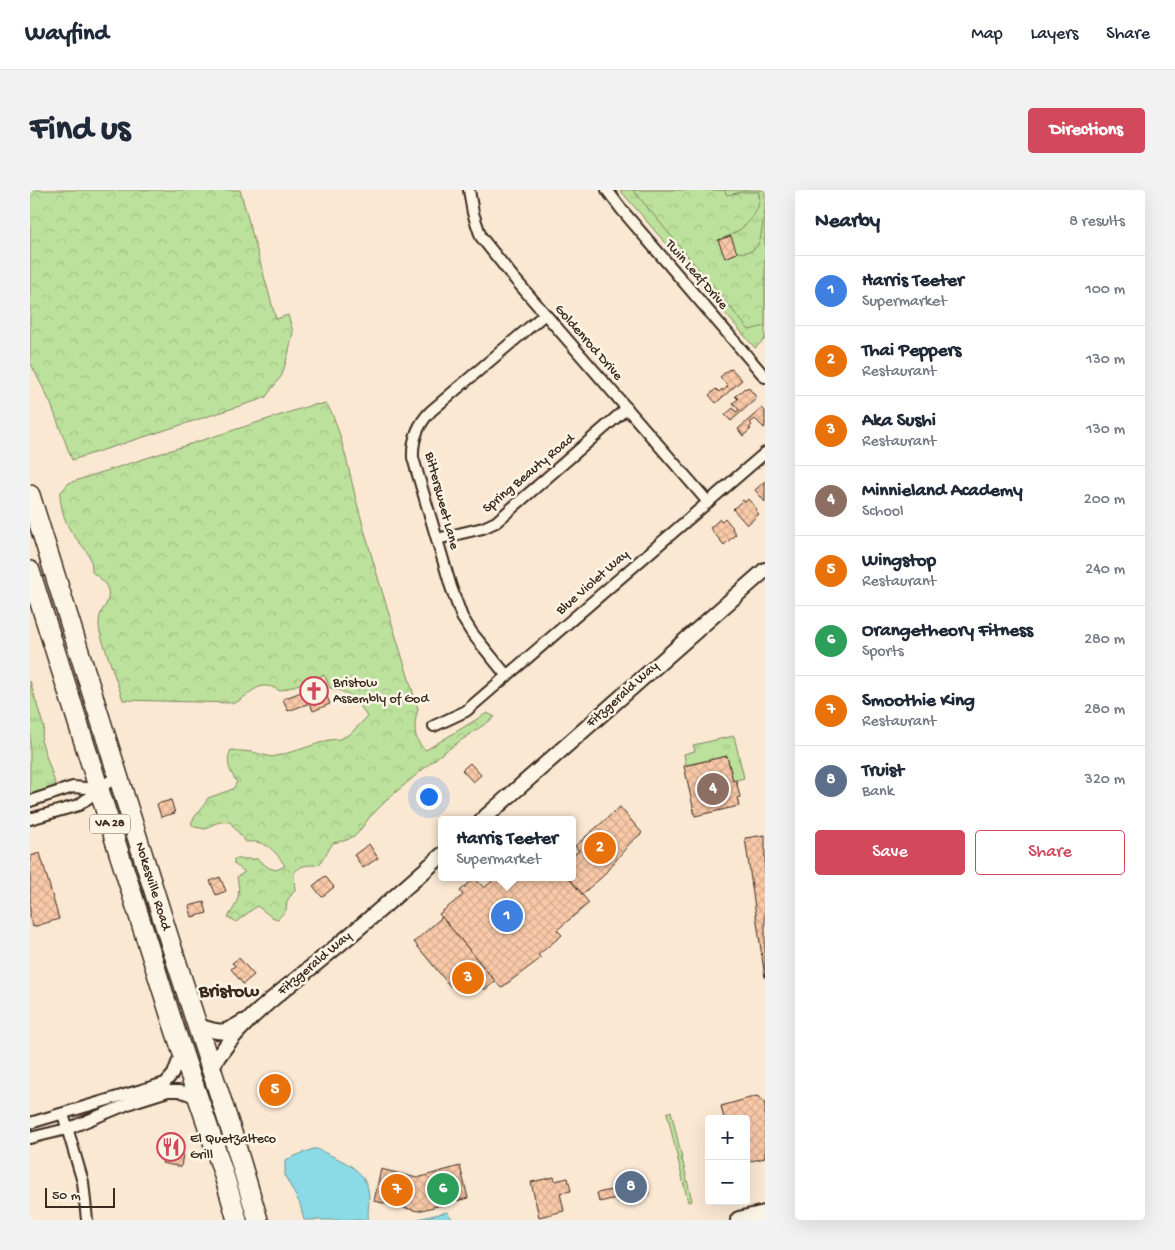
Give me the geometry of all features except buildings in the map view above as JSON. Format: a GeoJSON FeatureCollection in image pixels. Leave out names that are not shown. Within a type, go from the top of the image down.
{"type":"FeatureCollection","features":[{"type":"Feature","properties":{"kind":"highway","name":"Nokesville Road"},"geometry":{"type":"LineString","coordinates":[[30,495],[258,1220]]}},
{"type":"Feature","properties":{"kind":"highway","name":"Nokesville Road"},"geometry":{"type":"LineString","coordinates":[[30,571],[181,1051],[237,1220]]}},
{"type":"Feature","properties":{"kind":"main road"},"geometry":{"type":"LineString","coordinates":[[740,1220],[765,1214]]}},
{"type":"Feature","properties":{"kind":"street","name":"Goldenrod Drive"},"geometry":{"type":"LineString","coordinates":[[469,190],[473,213],[481,236],[545,314],[708,502]]}},
{"type":"Feature","properties":{"kind":"street","name":"Twin Leaf Drive"},"geometry":{"type":"LineString","coordinates":[[607,190],[765,377]]}},
{"type":"Feature","properties":{"kind":"street","name":"Bittersweet Lane"},"geometry":{"type":"LineString","coordinates":[[507,676],[472,633],[462,617],[451,587],[413,458],[412,445],[417,431],[431,411],[545,314]]}},
{"type":"Feature","properties":{"kind":"street","name":"Spring Beauty Road"},"geometry":{"type":"LineString","coordinates":[[437,539],[482,528],[496,522],[627,408]]}},
{"type":"Feature","properties":{"kind":"street","name":"Blue Violet Way"},"geometry":{"type":"LineString","coordinates":[[434,726],[466,711],[765,453]]}},
{"type":"Feature","properties":{"kind":"street","name":"Fitzgerald Way"},"geometry":{"type":"LineString","coordinates":[[487,816],[765,570]]}},
{"type":"Feature","properties":{"kind":"street"},"geometry":{"type":"LineString","coordinates":[[30,819],[79,805],[119,774]]}},
{"type":"Feature","properties":{"kind":"street"},"geometry":{"type":"LineString","coordinates":[[30,801],[73,788],[99,789]]}},
{"type":"Feature","properties":{"kind":"street","name":"Fitzgerald Way"},"geometry":{"type":"LineString","coordinates":[[211,1068],[222,1049],[256,1014],[438,859]]}},
{"type":"Feature","properties":{"kind":"street","name":"Fitzgerald Way"},"geometry":{"type":"LineString","coordinates":[[198,1026],[222,1033],[229,1031],[256,1014]]}},
{"type":"Feature","properties":{"kind":"street"},"geometry":{"type":"LineString","coordinates":[[30,1123],[165,1083],[173,1074],[181,1051]]}},
{"type":"Feature","properties":{"kind":"street"},"geometry":{"type":"LineString","coordinates":[[30,1138],[67,1129],[133,1102],[168,1091],[180,1091],[198,1098]]}},
{"type":"Feature","properties":{"kind":"street"},"geometry":{"type":"LineString","coordinates":[[63,1114],[83,1182],[87,1220]]}},
{"type":"Feature","properties":{"kind":"green space"},"geometry":{"type":"Polygon","coordinates":[[[30,190],[240,190],[276,319],[288,315],[293,332],[282,375],[265,398],[72,460],[51,404],[30,362],[30,190]]]}},
{"type":"Feature","properties":{"kind":"green space"},"geometry":{"type":"Polygon","coordinates":[[[620,190],[765,190],[765,339],[755,348],[620,190]]]}},
{"type":"Feature","properties":{"kind":"green space"},"geometry":{"type":"Polygon","coordinates":[[[633,190],[724,190],[727,195],[742,192],[759,192],[757,209],[748,222],[734,233],[719,240],[725,258],[737,252],[746,252],[757,247],[765,212],[765,326],[749,330],[633,190]]]}},
{"type":"Feature","properties":{"kind":"green space"},"geometry":{"type":"Polygon","coordinates":[[[326,404],[336,423],[372,558],[418,709],[415,731],[418,742],[426,750],[487,713],[495,717],[440,755],[390,797],[369,818],[357,834],[347,840],[333,843],[320,864],[303,866],[297,870],[294,873],[295,890],[287,901],[286,910],[278,919],[270,916],[257,906],[236,922],[228,917],[238,898],[237,877],[245,872],[234,864],[234,859],[257,859],[269,868],[276,870],[285,866],[278,855],[269,847],[264,844],[246,842],[230,822],[217,823],[206,829],[194,827],[191,823],[208,798],[233,789],[237,782],[229,767],[228,759],[231,750],[252,752],[272,757],[329,740],[340,739],[350,734],[367,717],[360,705],[352,697],[330,688],[324,675],[280,691],[273,687],[261,686],[235,703],[123,700],[100,633],[99,618],[107,602],[107,588],[103,581],[92,572],[92,564],[87,552],[67,524],[62,509],[60,493],[69,483],[312,405],[326,404]]]}},
{"type":"Feature","properties":{"kind":"green space"},"geometry":{"type":"Polygon","coordinates":[[[30,681],[44,728],[41,740],[56,786],[30,794],[30,681]]]}},
{"type":"Feature","properties":{"kind":"green space"},"geometry":{"type":"Polygon","coordinates":[[[734,736],[744,778],[733,781],[727,756],[686,765],[684,754],[695,751],[693,745],[734,736]]]}},
{"type":"Feature","properties":{"kind":"green space"},"geometry":{"type":"Polygon","coordinates":[[[671,1111],[692,1201],[688,1202],[667,1113],[671,1111]]]}},
{"type":"Feature","properties":{"kind":"water"},"geometry":{"type":"Polygon","coordinates":[[[317,1149],[340,1160],[360,1174],[368,1189],[369,1220],[304,1220],[300,1204],[285,1176],[285,1160],[317,1149]]]}},
{"type":"Feature","properties":{"kind":"water"},"geometry":{"type":"Polygon","coordinates":[[[447,1212],[453,1220],[416,1220],[418,1219],[447,1212]]]}},
{"type":"Feature","properties":{"kind":"place","name":"Bristow Assembly of God"},"geometry":{"type":"Point","coordinates":[314,691]}},
{"type":"Feature","properties":{"kind":"place","name":"Minnieland Academy"},"geometry":{"type":"Point","coordinates":[713,789]}},
{"type":"Feature","properties":{"kind":"place","name":"Thai Peppers"},"geometry":{"type":"Point","coordinates":[600,848]}},
{"type":"Feature","properties":{"kind":"place","name":"Harris Teeter"},"geometry":{"type":"Point","coordinates":[507,916]}},
{"type":"Feature","properties":{"kind":"place","name":"Aka Sushi"},"geometry":{"type":"Point","coordinates":[468,978]}},
{"type":"Feature","properties":{"kind":"place","name":"Wingstop"},"geometry":{"type":"Point","coordinates":[275,1090]}},
{"type":"Feature","properties":{"kind":"place","name":"El Quetzalteco Grill"},"geometry":{"type":"Point","coordinates":[171,1147]}},
{"type":"Feature","properties":{"kind":"place","name":"Truist"},"geometry":{"type":"Point","coordinates":[631,1187]}},
{"type":"Feature","properties":{"kind":"place","name":"Orangetheory Fitness"},"geometry":{"type":"Point","coordinates":[443,1189]}},
{"type":"Feature","properties":{"kind":"place","name":"Smoothie King"},"geometry":{"type":"Point","coordinates":[397,1190]}},
{"type":"Feature","properties":{"kind":"district","name":"Bristow"},"geometry":{"type":"Point","coordinates":[229,992]}}]}
